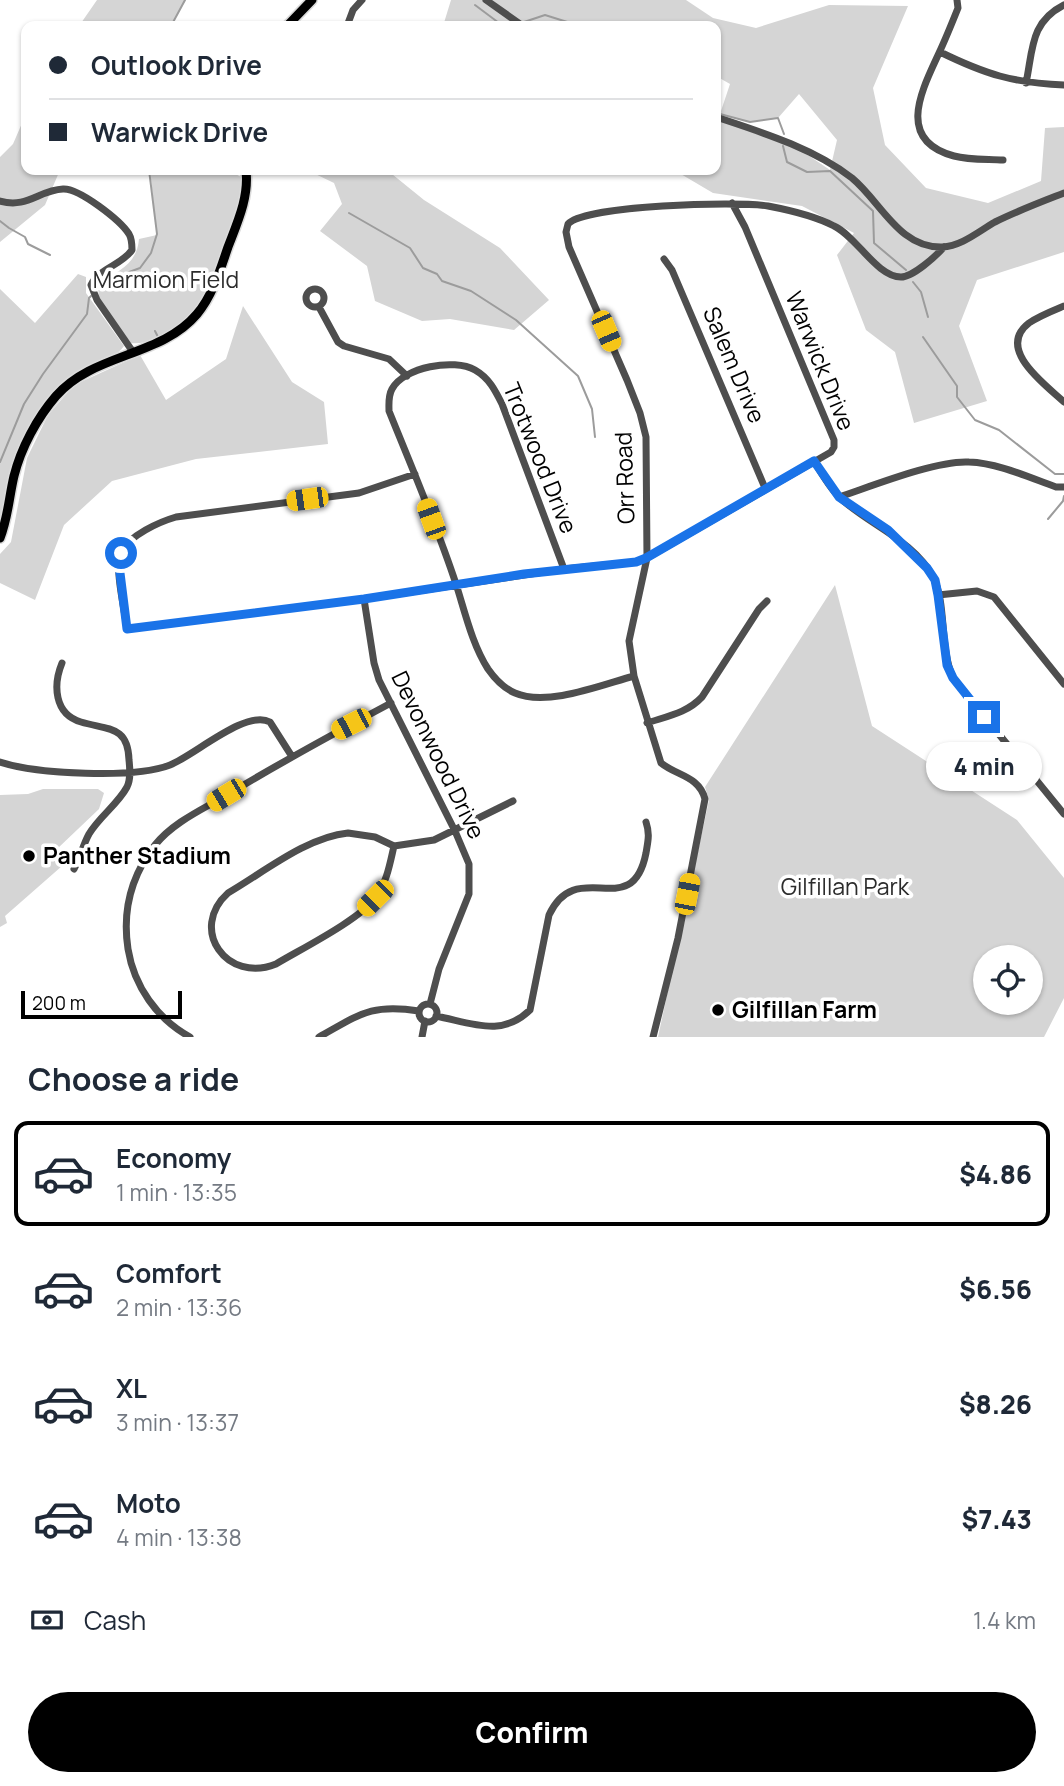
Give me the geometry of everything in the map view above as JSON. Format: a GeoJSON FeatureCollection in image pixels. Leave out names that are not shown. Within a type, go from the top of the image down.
{"type":"FeatureCollection","features":[{"type":"Feature","properties":{"kind":"main road"},"geometry":{"type":"LineString","coordinates":[[292,21],[313,0]]}},
{"type":"Feature","properties":{"kind":"main road"},"geometry":{"type":"LineString","coordinates":[[0,538],[20,460],[30,437],[51,403],[64,388],[84,373],[176,332],[192,319],[207,299],[242,211],[246,175]]}},
{"type":"Feature","properties":{"kind":"street"},"geometry":{"type":"LineString","coordinates":[[349,21],[353,10],[362,0]]}},
{"type":"Feature","properties":{"kind":"street"},"geometry":{"type":"LineString","coordinates":[[486,0],[512,21]]}},
{"type":"Feature","properties":{"kind":"street"},"geometry":{"type":"LineString","coordinates":[[957,0],[958,8],[923,86],[917,108],[918,126],[926,141],[936,149],[955,157],[1003,160]]}},
{"type":"Feature","properties":{"kind":"street"},"geometry":{"type":"LineString","coordinates":[[1026,83],[1036,29],[1043,19],[1064,5]]}},
{"type":"Feature","properties":{"kind":"street"},"geometry":{"type":"LineString","coordinates":[[940,52],[980,71],[1026,83],[1064,85]]}},
{"type":"Feature","properties":{"kind":"street"},"geometry":{"type":"LineString","coordinates":[[721,119],[768,135],[813,155],[851,178],[907,236],[917,242],[944,247]]}},
{"type":"Feature","properties":{"kind":"street"},"geometry":{"type":"LineString","coordinates":[[0,201],[23,203],[66,188],[78,192],[118,222],[132,239],[132,250],[123,260],[94,280],[92,288],[95,297],[133,352]]}},
{"type":"Feature","properties":{"kind":"street","name":"Orr Road"},"geometry":{"type":"LineString","coordinates":[[653,1037],[678,938],[705,799],[696,781],[670,770],[661,763],[634,676],[629,641],[646,558],[646,437],[627,380],[569,247],[566,232],[570,221],[581,216],[705,203],[732,202],[768,206],[836,226],[873,261],[891,275],[901,277],[926,263],[944,247],[1064,193]]}},
{"type":"Feature","properties":{"kind":"street","name":"Warwick Drive"},"geometry":{"type":"LineString","coordinates":[[732,202],[745,227],[834,440],[831,452],[814,461]]}},
{"type":"Feature","properties":{"kind":"street","name":"Salem Drive"},"geometry":{"type":"LineString","coordinates":[[664,259],[671,267],[765,488]]}},
{"type":"Feature","properties":{"kind":"street"},"geometry":{"type":"LineString","coordinates":[[1064,306],[1026,325],[1017,339],[1022,360],[1064,402]]}},
{"type":"Feature","properties":{"kind":"street"},"geometry":{"type":"LineString","coordinates":[[319,307],[338,342],[389,359],[407,376],[392,389],[389,411],[415,474],[476,645],[487,668],[500,684],[517,694],[538,698],[558,696],[634,676]]}},
{"type":"Feature","properties":{"kind":"street","name":"Trotwood Drive"},"geometry":{"type":"LineString","coordinates":[[407,376],[439,364],[453,363],[475,370],[492,384],[564,569]]}},
{"type":"Feature","properties":{"kind":"street"},"geometry":{"type":"LineString","coordinates":[[415,474],[359,493],[176,517],[153,525],[121,553],[119,565],[127,629],[364,599],[564,569],[636,562],[814,461],[839,497],[888,530],[927,568],[935,580],[944,652],[953,678],[1064,814]]}},
{"type":"Feature","properties":{"kind":"street"},"geometry":{"type":"LineString","coordinates":[[839,497],[943,464],[968,462],[1064,487]]}},
{"type":"Feature","properties":{"kind":"street"},"geometry":{"type":"LineString","coordinates":[[938,595],[977,591],[995,597],[1064,684]]}},
{"type":"Feature","properties":{"kind":"street","name":"Devonwood Drive"},"geometry":{"type":"LineString","coordinates":[[364,599],[374,663],[391,704],[469,864],[469,894],[439,970],[430,1004]]}},
{"type":"Feature","properties":{"kind":"street"},"geometry":{"type":"LineString","coordinates":[[647,723],[686,711],[694,705],[767,601]]}},
{"type":"Feature","properties":{"kind":"street"},"geometry":{"type":"LineString","coordinates":[[62,663],[55,688],[59,703],[72,719],[115,730],[124,738],[129,750],[130,773],[127,787],[89,834],[74,869]]}},
{"type":"Feature","properties":{"kind":"street"},"geometry":{"type":"LineString","coordinates":[[190,1037],[160,1015],[132,969],[125,928],[128,897],[138,870],[155,845],[173,827],[291,755],[391,704]]}},
{"type":"Feature","properties":{"kind":"street"},"geometry":{"type":"LineString","coordinates":[[0,762],[39,770],[130,773],[169,765],[240,724],[258,718],[270,722],[291,755]]}},
{"type":"Feature","properties":{"kind":"street"},"geometry":{"type":"LineString","coordinates":[[394,846],[385,881],[362,912],[276,964],[264,969],[247,969],[226,959],[217,949],[213,940],[212,923],[214,909],[220,900],[315,841],[348,833],[375,837],[394,846],[426,842],[455,831],[513,801]]}},
{"type":"Feature","properties":{"kind":"street"},"geometry":{"type":"LineString","coordinates":[[508,1034],[522,1024],[530,1010],[549,915],[554,904],[560,896],[576,888],[585,886],[616,889],[632,882],[645,860],[650,834],[646,822]]}},
{"type":"Feature","properties":{"kind":"street"},"geometry":{"type":"LineString","coordinates":[[419,1012],[422,1006],[430,1004],[435,1008],[436,1016]]}},
{"type":"Feature","properties":{"kind":"street"},"geometry":{"type":"LineString","coordinates":[[319,1037],[352,1017],[370,1011],[389,1008],[419,1012]]}},
{"type":"Feature","properties":{"kind":"street"},"geometry":{"type":"LineString","coordinates":[[419,1012],[425,1021]]}},
{"type":"Feature","properties":{"kind":"street"},"geometry":{"type":"LineString","coordinates":[[425,1021],[433,1020],[436,1016]]}},
{"type":"Feature","properties":{"kind":"street"},"geometry":{"type":"LineString","coordinates":[[436,1016],[459,1022],[491,1036]]}},
{"type":"Feature","properties":{"kind":"street"},"geometry":{"type":"LineString","coordinates":[[422,1037],[425,1021]]}},
{"type":"Feature","properties":{"kind":"green space"},"geometry":{"type":"Polygon","coordinates":[[[97,0],[186,0],[174,21],[82,21],[97,0]]]}},
{"type":"Feature","properties":{"kind":"green space"},"geometry":{"type":"Polygon","coordinates":[[[451,0],[686,0],[713,18],[756,28],[829,5],[908,6],[873,88],[885,145],[926,188],[988,203],[1041,181],[1045,128],[1064,127],[1064,252],[977,280],[959,326],[987,401],[914,423],[895,352],[866,330],[837,255],[854,233],[802,206],[713,193],[682,175],[721,175],[721,120],[796,147],[830,170],[837,140],[799,94],[778,118],[750,122],[721,114],[730,84],[721,79],[721,21],[445,21],[451,0]]]}},
{"type":"Feature","properties":{"kind":"green space"},"geometry":{"type":"Polygon","coordinates":[[[21,126],[21,175],[58,175],[45,205],[0,242],[0,157],[13,144],[21,126]]]}},
{"type":"Feature","properties":{"kind":"green space","name":"Marmion Field"},"geometry":{"type":"Polygon","coordinates":[[[151,175],[237,175],[243,178],[225,246],[203,300],[183,323],[166,334],[148,342],[131,343],[99,301],[98,283],[130,261],[135,255],[139,239],[157,235],[151,175]]]}},
{"type":"Feature","properties":{"kind":"green space"},"geometry":{"type":"Polygon","coordinates":[[[317,175],[393,175],[424,200],[500,248],[549,300],[514,330],[450,319],[422,321],[375,301],[367,266],[320,231],[342,204],[334,183],[317,175]]]}},
{"type":"Feature","properties":{"kind":"green space"},"geometry":{"type":"Polygon","coordinates":[[[78,274],[86,277],[86,293],[124,346],[112,357],[65,381],[50,397],[15,458],[0,520],[0,289],[35,323],[78,274]]]}},
{"type":"Feature","properties":{"kind":"green space"},"geometry":{"type":"Polygon","coordinates":[[[243,306],[292,382],[324,402],[328,444],[196,459],[112,481],[64,525],[35,600],[0,583],[0,554],[11,542],[27,458],[48,415],[74,385],[140,355],[166,400],[226,359],[243,306]]]}},
{"type":"Feature","properties":{"kind":"green space","name":"Gilfillan Park"},"geometry":{"type":"Polygon","coordinates":[[[835,585],[872,726],[1017,820],[1064,878],[1064,998],[1044,1037],[658,1037],[709,800],[705,787],[835,585]]]}},
{"type":"Feature","properties":{"kind":"green space","name":"Panther Stadium"},"geometry":{"type":"Polygon","coordinates":[[[43,789],[98,789],[104,793],[99,809],[57,849],[62,866],[5,916],[7,923],[0,927],[0,795],[28,794],[43,789]]]}},
{"type":"Feature","properties":{"kind":"waterway"},"geometry":{"type":"LineString","coordinates":[[174,21],[185,0]]}},
{"type":"Feature","properties":{"kind":"waterway"},"geometry":{"type":"LineString","coordinates":[[475,5],[496,21]]}},
{"type":"Feature","properties":{"kind":"waterway"},"geometry":{"type":"LineString","coordinates":[[527,21],[545,15],[564,21]]}},
{"type":"Feature","properties":{"kind":"waterway"},"geometry":{"type":"LineString","coordinates":[[721,114],[750,122],[778,118],[784,134]]}},
{"type":"Feature","properties":{"kind":"waterway"},"geometry":{"type":"LineString","coordinates":[[783,146],[787,162],[807,172],[830,171],[873,211],[874,243],[906,270]]}},
{"type":"Feature","properties":{"kind":"waterway"},"geometry":{"type":"LineString","coordinates":[[98,290],[113,278],[140,268],[151,253],[157,234],[150,175]]}},
{"type":"Feature","properties":{"kind":"waterway"},"geometry":{"type":"LineString","coordinates":[[349,213],[410,248],[423,268],[437,274],[442,281],[471,291],[516,320],[578,376],[592,409],[595,437]]}},
{"type":"Feature","properties":{"kind":"waterway"},"geometry":{"type":"LineString","coordinates":[[0,221],[25,237],[28,244],[50,255]]}},
{"type":"Feature","properties":{"kind":"waterway"},"geometry":{"type":"LineString","coordinates":[[109,281],[114,288]]}},
{"type":"Feature","properties":{"kind":"waterway"},"geometry":{"type":"LineString","coordinates":[[913,282],[921,292],[928,317]]}},
{"type":"Feature","properties":{"kind":"waterway"},"geometry":{"type":"LineString","coordinates":[[0,462],[24,404],[87,314],[91,296]]}},
{"type":"Feature","properties":{"kind":"waterway"},"geometry":{"type":"LineString","coordinates":[[155,331],[158,337]]}},
{"type":"Feature","properties":{"kind":"waterway"},"geometry":{"type":"LineString","coordinates":[[923,337],[957,386],[957,397],[975,420],[999,430],[1055,474],[1064,474]]}},
{"type":"Feature","properties":{"kind":"waterway"},"geometry":{"type":"LineString","coordinates":[[1048,519],[1064,496]]}},
{"type":"Feature","properties":{"kind":"place","name":"Panther Stadium"},"geometry":{"type":"Point","coordinates":[29,856]}},
{"type":"Feature","properties":{"kind":"place","name":"Gilfillan Farm"},"geometry":{"type":"Point","coordinates":[718,1010]}},
{"type":"Feature","properties":{"kind":"route"},"geometry":{"type":"LineString","coordinates":[[121,553],[119,565],[127,629],[364,599],[524,574],[636,562],[814,461],[839,497],[888,530],[927,568],[935,580],[947,665],[953,678],[984,717]]}}]}
